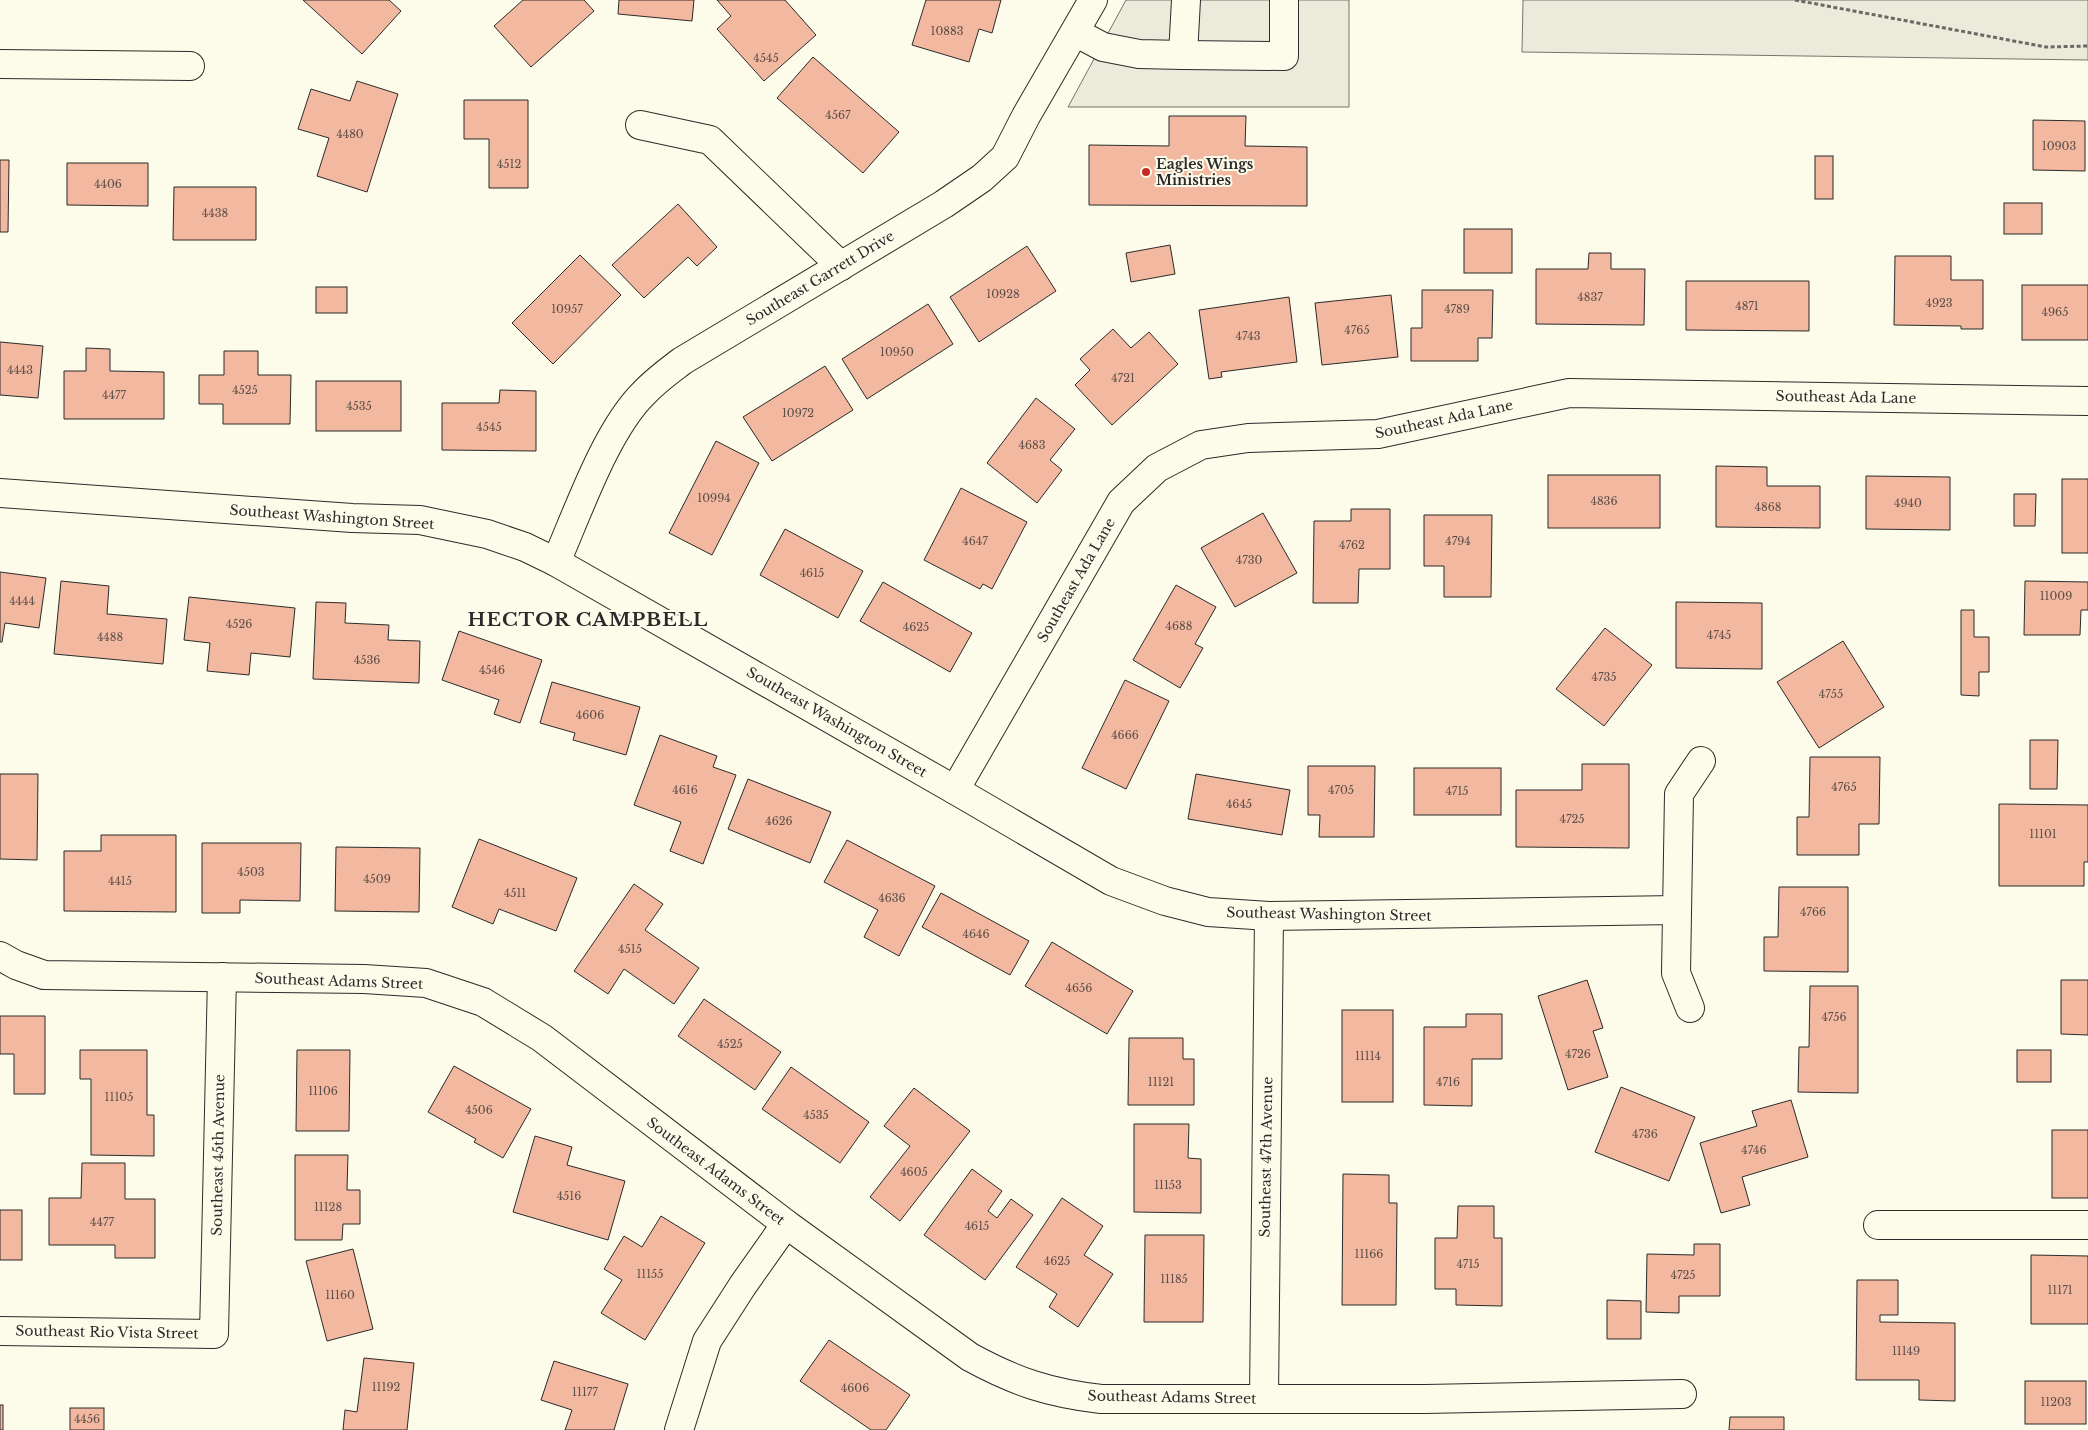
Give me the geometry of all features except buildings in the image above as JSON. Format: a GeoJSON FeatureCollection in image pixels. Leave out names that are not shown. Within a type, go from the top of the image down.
{"type":"FeatureCollection","features":[{"type":"Feature","properties":{"kind":"street","name":"Southeast Garrett Drive"},"geometry":{"type":"LineString","coordinates":[[556,562],[611,440],[625,415],[643,393],[682,361],[944,204],[982,178],[1005,157],[1026,116],[1093,0]]}},
{"type":"Feature","properties":{"kind":"street"},"geometry":{"type":"LineString","coordinates":[[1183,55],[1186,0]]}},
{"type":"Feature","properties":{"kind":"street"},"geometry":{"type":"LineString","coordinates":[[1074,32],[1103,47],[1139,54],[1284,56],[1284,0]]}},
{"type":"Feature","properties":{"kind":"street"},"geometry":{"type":"LineString","coordinates":[[0,64],[190,66]]}},
{"type":"Feature","properties":{"kind":"street"},"geometry":{"type":"LineString","coordinates":[[640,125],[710,140],[841,266]]}},
{"type":"Feature","properties":{"kind":"street","name":"Southeast Ada Lane"},"geometry":{"type":"LineString","coordinates":[[956,790],[1121,502],[1157,468],[1202,445],[1248,438],[1378,434],[1569,392],[2088,401]]}},
{"type":"Feature","properties":{"kind":"street","name":"Southeast Washington Street"},"geometry":{"type":"LineString","coordinates":[[0,493],[352,518],[420,520],[486,534],[525,547],[556,562],[956,790],[1111,881],[1165,902],[1208,912],[1269,916],[1677,910]]}},
{"type":"Feature","properties":{"kind":"street"},"geometry":{"type":"LineString","coordinates":[[1690,1008],[1676,973],[1679,794],[1701,761]]}},
{"type":"Feature","properties":{"kind":"street","name":"Southeast 47th Avenue"},"geometry":{"type":"LineString","coordinates":[[1264,1398],[1269,916]]}},
{"type":"Feature","properties":{"kind":"street","name":"Southeast Adams Street"},"geometry":{"type":"LineString","coordinates":[[0,956],[16,965],[44,975],[222,976],[426,983],[483,1002],[542,1038],[786,1224],[970,1357],[1028,1385],[1064,1394],[1101,1399],[1425,1399],[1682,1394]]}},
{"type":"Feature","properties":{"kind":"street","name":"Southeast 45th Avenue"},"geometry":{"type":"LineString","coordinates":[[214,1334],[222,976]]}},
{"type":"Feature","properties":{"kind":"street"},"geometry":{"type":"LineString","coordinates":[[679,1430],[707,1341],[743,1285],[786,1224]]}},
{"type":"Feature","properties":{"kind":"street"},"geometry":{"type":"LineString","coordinates":[[1878,1225],[2088,1225]]}},
{"type":"Feature","properties":{"kind":"street","name":"Southeast Rio Vista Street"},"geometry":{"type":"LineString","coordinates":[[0,1331],[214,1334]]}},
{"type":"Feature","properties":{"kind":"path"},"geometry":{"type":"LineString","coordinates":[[1795,0],[2046,47],[2088,46]]}},
{"type":"Feature","properties":{"kind":"shaded area"},"geometry":{"type":"Polygon","coordinates":[[[1126,0],[1349,0],[1349,107],[1068,107],[1126,0]]]}},
{"type":"Feature","properties":{"kind":"shaded area"},"geometry":{"type":"Polygon","coordinates":[[[1523,0],[2088,0],[2088,60],[1522,52],[1523,0]]]}},
{"type":"Feature","properties":{"kind":"place","name":"Eagles Wings Ministries"},"geometry":{"type":"Point","coordinates":[1146,172]}},
{"type":"Feature","properties":{"kind":"district","name":"HECTOR CAMPBELL"},"geometry":{"type":"Point","coordinates":[588,619]}}]}
